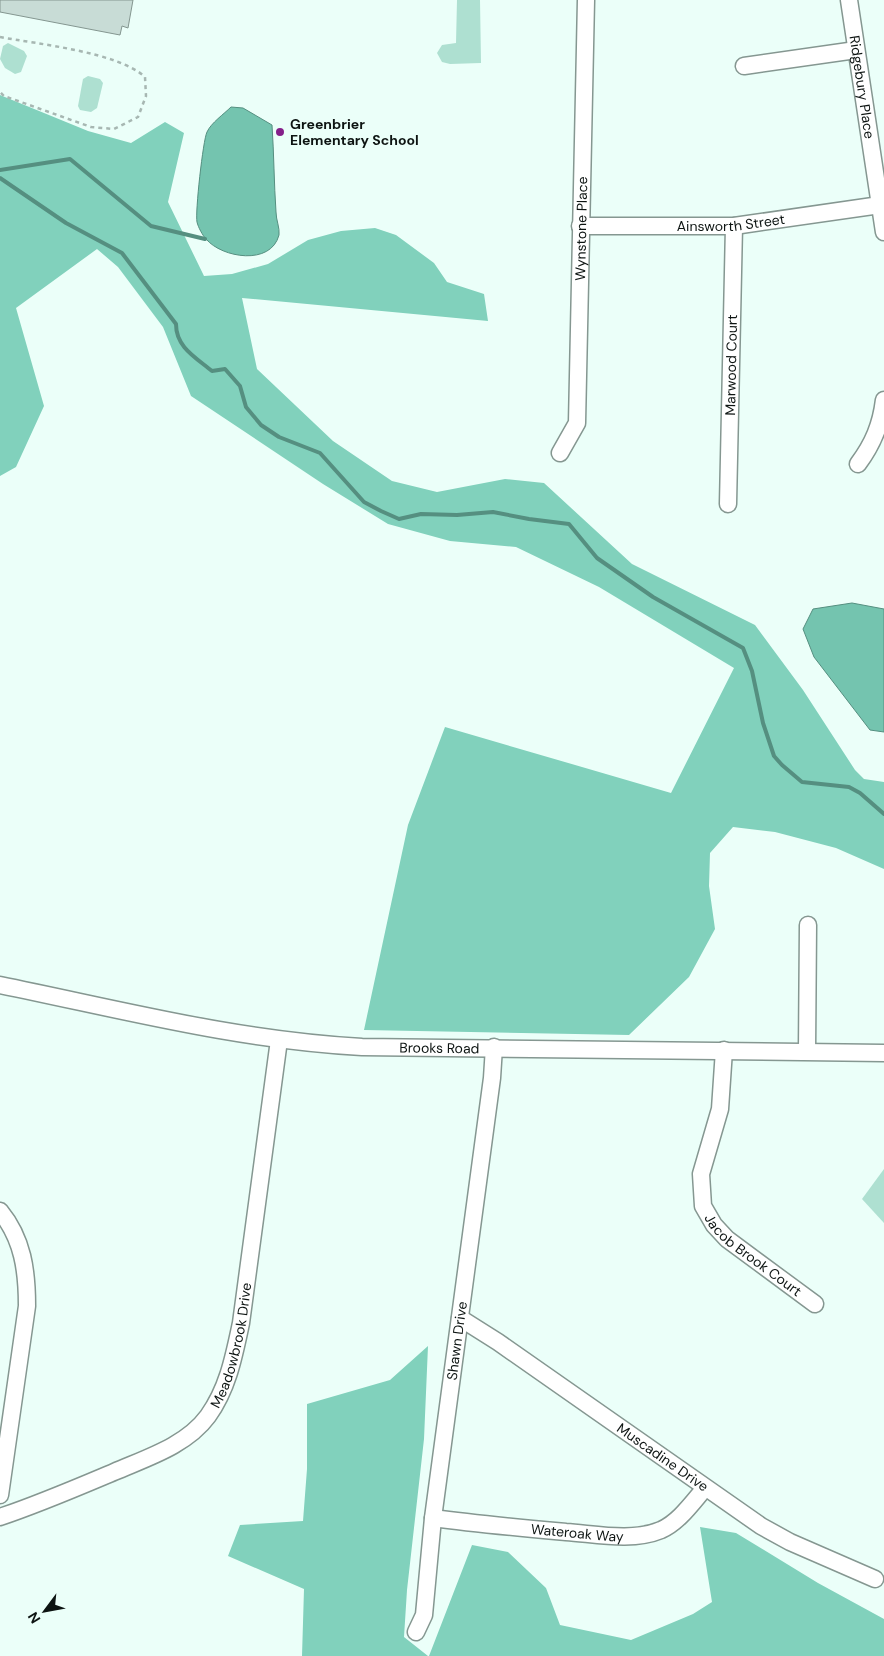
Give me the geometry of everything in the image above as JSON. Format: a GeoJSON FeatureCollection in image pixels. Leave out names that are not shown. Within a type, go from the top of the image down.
{"type":"FeatureCollection","features":[{"type":"Feature","properties":{"kind":"street","name":"Wynstone Place"},"geometry":{"type":"LineString","coordinates":[[560,453],[576,423],[586,0]]}},
{"type":"Feature","properties":{"kind":"street","name":"Ridgebury Place"},"geometry":{"type":"LineString","coordinates":[[849,0],[884,232]]}},
{"type":"Feature","properties":{"kind":"street"},"geometry":{"type":"LineString","coordinates":[[744,66],[856,50]]}},
{"type":"Feature","properties":{"kind":"street","name":"Ainsworth Street"},"geometry":{"type":"LineString","coordinates":[[580,226],[734,226],[880,205]]}},
{"type":"Feature","properties":{"kind":"street","name":"Marwood Court"},"geometry":{"type":"LineString","coordinates":[[728,504],[734,226]]}},
{"type":"Feature","properties":{"kind":"street"},"geometry":{"type":"LineString","coordinates":[[858,464],[872,445],[882,416],[884,400]]}},
{"type":"Feature","properties":{"kind":"street"},"geometry":{"type":"LineString","coordinates":[[807,1051],[808,925]]}},
{"type":"Feature","properties":{"kind":"street","name":"Brooks Road"},"geometry":{"type":"LineString","coordinates":[[1,987],[195,1027],[278,1040],[362,1047],[884,1053]]}},
{"type":"Feature","properties":{"kind":"street","name":"Meadowbrook Drive"},"geometry":{"type":"LineString","coordinates":[[0,1517],[51,1499],[169,1448],[196,1429],[216,1404],[232,1365],[241,1323],[278,1040]]}},
{"type":"Feature","properties":{"kind":"street","name":"Shawn Drive"},"geometry":{"type":"LineString","coordinates":[[416,1632],[424,1615],[433,1518],[492,1078],[494,1048]]}},
{"type":"Feature","properties":{"kind":"street","name":"Jacob Brook Court"},"geometry":{"type":"LineString","coordinates":[[724,1050],[720,1109],[701,1174],[703,1206],[714,1225],[727,1239],[815,1304]]}},
{"type":"Feature","properties":{"kind":"street"},"geometry":{"type":"LineString","coordinates":[[0,1211],[20,1243],[27,1281],[27,1306],[0,1495]]}},
{"type":"Feature","properties":{"kind":"street","name":"Muscadine Drive"},"geometry":{"type":"LineString","coordinates":[[460,1318],[498,1342],[705,1488],[790,1542],[875,1580]]}},
{"type":"Feature","properties":{"kind":"street","name":"Wateroak Way"},"geometry":{"type":"LineString","coordinates":[[433,1518],[606,1535],[640,1535],[662,1529],[676,1520],[705,1488]]}},
{"type":"Feature","properties":{"kind":"path"},"geometry":{"type":"LineString","coordinates":[[0,37],[108,58],[136,69],[145,77],[146,96],[138,117],[114,129],[90,127],[4,96],[0,92]]}},
{"type":"Feature","properties":{"kind":"shaded area"},"geometry":{"type":"Polygon","coordinates":[[[457,0],[480,0],[481,63],[450,64],[442,62],[437,53],[442,45],[456,43],[457,0]]]}},
{"type":"Feature","properties":{"kind":"shaded area"},"geometry":{"type":"Polygon","coordinates":[[[8,43],[24,51],[27,56],[21,72],[15,74],[5,68],[0,59],[3,46],[8,43]]]}},
{"type":"Feature","properties":{"kind":"shaded area"},"geometry":{"type":"Polygon","coordinates":[[[88,76],[100,79],[103,83],[97,108],[91,112],[80,110],[78,106],[83,79],[88,76]]]}},
{"type":"Feature","properties":{"kind":"shaded area"},"geometry":{"type":"Polygon","coordinates":[[[0,95],[88,131],[131,143],[165,122],[184,133],[168,202],[204,276],[232,274],[268,264],[308,240],[341,231],[375,228],[396,235],[434,263],[447,282],[484,294],[488,321],[242,298],[257,369],[333,441],[392,481],[437,492],[505,479],[544,483],[632,564],[755,625],[803,690],[855,770],[864,779],[884,782],[884,869],[836,848],[775,832],[733,827],[710,853],[709,886],[715,929],[689,977],[629,1035],[364,1030],[408,825],[445,727],[671,793],[734,668],[599,587],[516,547],[450,541],[388,524],[323,484],[191,396],[163,327],[118,267],[97,249],[16,308],[44,406],[16,467],[0,476],[0,95]]]}},
{"type":"Feature","properties":{"kind":"shaded area"},"geometry":{"type":"Polygon","coordinates":[[[231,107],[243,108],[272,125],[276,215],[279,235],[274,245],[257,255],[234,254],[213,246],[203,236],[197,222],[197,205],[205,138],[209,129],[231,107]]]}},
{"type":"Feature","properties":{"kind":"shaded area"},"geometry":{"type":"Polygon","coordinates":[[[852,603],[884,609],[884,732],[870,730],[814,657],[803,629],[813,609],[852,603]]]}},
{"type":"Feature","properties":{"kind":"shaded area"},"geometry":{"type":"Polygon","coordinates":[[[884,1169],[884,1223],[862,1199],[884,1169]]]}},
{"type":"Feature","properties":{"kind":"shaded area"},"geometry":{"type":"Polygon","coordinates":[[[428,1346],[424,1439],[407,1590],[404,1637],[428,1656],[302,1656],[304,1589],[228,1556],[240,1525],[303,1521],[307,1469],[307,1404],[390,1380],[428,1346]]]}},
{"type":"Feature","properties":{"kind":"shaded area"},"geometry":{"type":"Polygon","coordinates":[[[700,1527],[736,1533],[818,1583],[884,1619],[884,1656],[429,1656],[472,1545],[508,1552],[546,1588],[560,1625],[631,1640],[693,1614],[712,1602],[700,1527]]]}},
{"type":"Feature","properties":{"kind":"building"},"geometry":{"type":"Polygon","coordinates":[[[0,0],[133,0],[128,28],[122,26],[120,35],[0,12],[0,0]]]}},
{"type":"Feature","properties":{"kind":"waterway"},"geometry":{"type":"LineString","coordinates":[[0,170],[70,159],[151,226],[205,239]]}},
{"type":"Feature","properties":{"kind":"waterway"},"geometry":{"type":"LineString","coordinates":[[0,178],[66,223],[122,253],[176,324],[179,339],[188,351],[212,371],[225,369],[240,386],[246,407],[261,425],[279,437],[320,453],[364,502],[399,519],[421,514],[457,515],[493,512],[569,524],[597,558],[653,597],[743,648],[752,671],[763,723],[774,756],[802,782],[849,787],[860,793],[884,814]]}},
{"type":"Feature","properties":{"kind":"place","name":"Greenbrier Elementary School"},"geometry":{"type":"Point","coordinates":[280,132]}}]}
